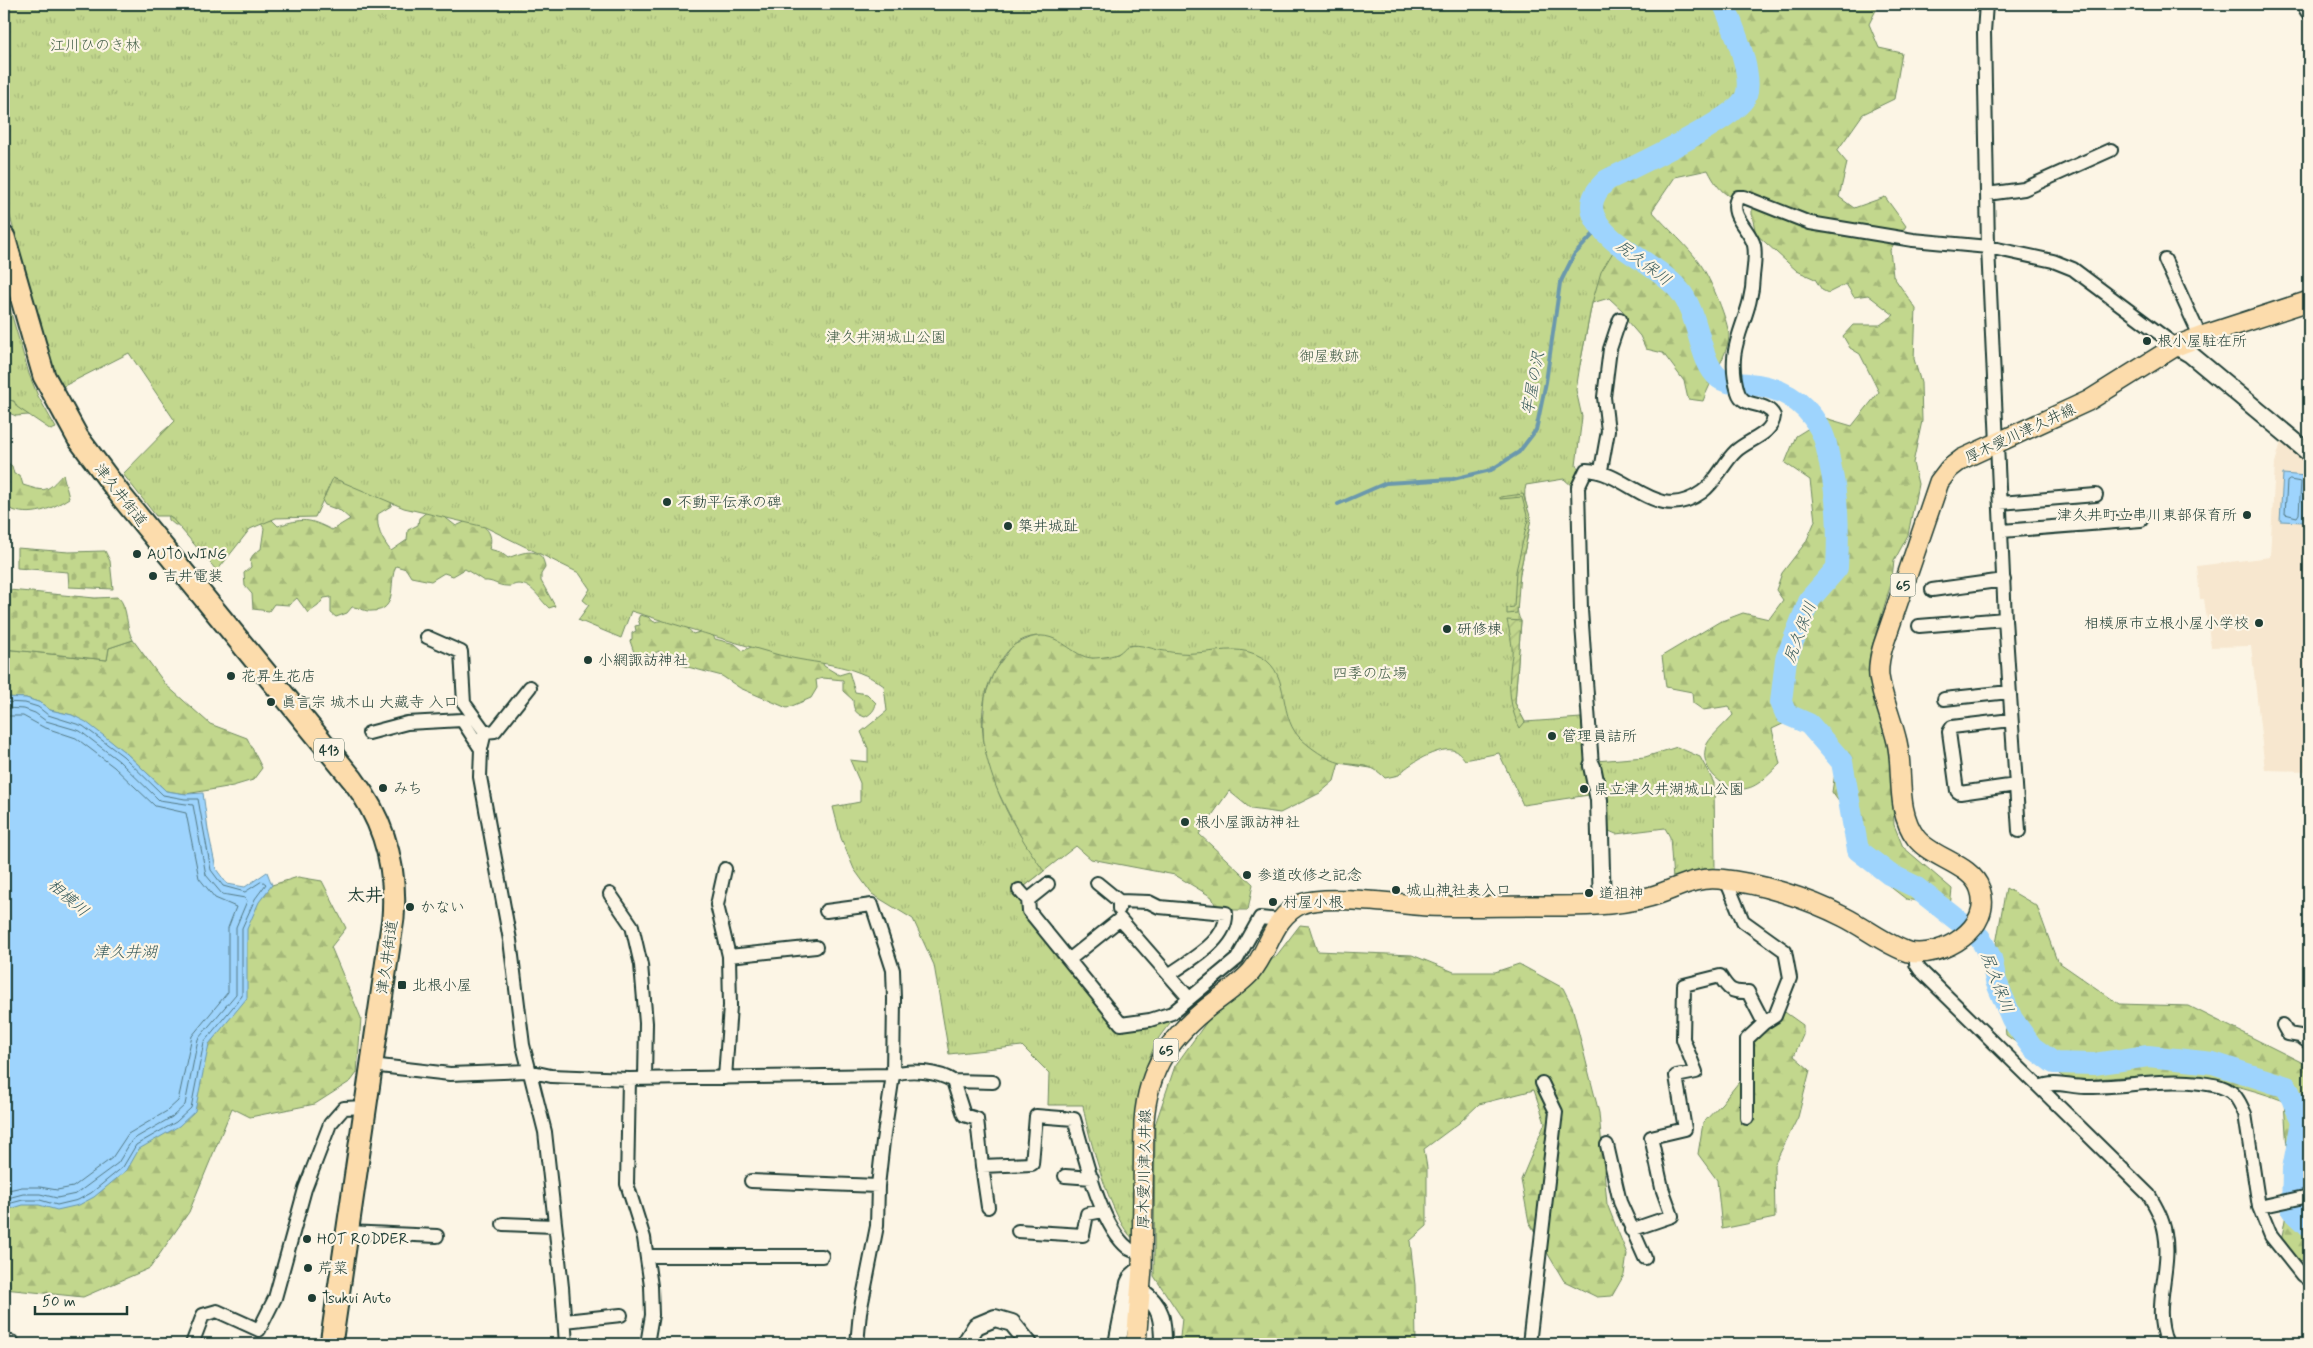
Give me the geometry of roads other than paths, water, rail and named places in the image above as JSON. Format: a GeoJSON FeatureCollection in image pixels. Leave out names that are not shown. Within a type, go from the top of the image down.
{"type":"FeatureCollection","features":[{"type":"Feature","properties":{"kind":"highway","name":"津久井街道"},"geometry":{"type":"LineString","coordinates":[[4,237],[44,376],[53,397],[78,438],[128,504],[354,780],[381,827],[392,864],[394,900],[331,1344]]}},
{"type":"Feature","properties":{"kind":"main road","name":"厚木愛川津久井線"},"geometry":{"type":"LineString","coordinates":[[1136,1344],[1141,1292],[1144,1120],[1146,1099],[1153,1076],[1164,1052],[1182,1029],[1250,973],[1280,920],[1298,906],[1318,900],[1433,906],[1602,905],[1648,898],[1698,880],[1726,880],[1775,892],[1823,908],[1851,921],[1896,947],[1916,953],[1928,953],[1944,948],[1971,928],[1982,909],[1982,899],[1978,884],[1968,872],[1919,841],[1905,816],[1897,743],[1880,683],[1879,665],[1883,646],[1939,482],[1958,462],[2088,401],[2176,346],[2200,336],[2309,301]]}},
{"type":"Feature","properties":{"kind":"street"},"geometry":{"type":"LineString","coordinates":[[1986,4],[1984,32],[1988,247],[2005,620],[2019,830]]}},
{"type":"Feature","properties":{"kind":"street"},"geometry":{"type":"LineString","coordinates":[[2305,4],[2309,11]]}},
{"type":"Feature","properties":{"kind":"street"},"geometry":{"type":"LineString","coordinates":[[1987,194],[2024,189],[2110,150]]}},
{"type":"Feature","properties":{"kind":"street"},"geometry":{"type":"LineString","coordinates":[[1602,905],[1602,832],[1592,772],[1581,610],[1578,486],[1586,470],[1601,470],[1653,500],[1664,504],[1676,503],[1701,493],[1710,485],[1737,450],[1768,430],[1773,423],[1771,411],[1766,407],[1746,402],[1739,396],[1734,372],[1732,357],[1750,302],[1754,246],[1737,215],[1735,201],[1738,197],[1744,197],[1810,224],[1843,230],[1988,247],[2053,261],[2073,270],[2176,346],[2190,354],[2309,453]]}},
{"type":"Feature","properties":{"kind":"street"},"geometry":{"type":"LineString","coordinates":[[2165,260],[2200,336]]}},
{"type":"Feature","properties":{"kind":"street"},"geometry":{"type":"LineString","coordinates":[[1601,470],[1608,431],[1604,397],[1610,349],[1620,319]]}},
{"type":"Feature","properties":{"kind":"street"},"geometry":{"type":"LineString","coordinates":[[2000,503],[2096,495]]}},
{"type":"Feature","properties":{"kind":"street"},"geometry":{"type":"LineString","coordinates":[[2002,531],[2141,520]]}},
{"type":"Feature","properties":{"kind":"street"},"geometry":{"type":"LineString","coordinates":[[1932,590],[2004,580]]}},
{"type":"Feature","properties":{"kind":"street"},"geometry":{"type":"LineString","coordinates":[[1919,626],[2005,620]]}},
{"type":"Feature","properties":{"kind":"street"},"geometry":{"type":"LineString","coordinates":[[427,637],[461,652],[464,703],[485,732],[481,749],[480,777],[510,940],[522,1045],[545,1132],[566,1344]]}},
{"type":"Feature","properties":{"kind":"street"},"geometry":{"type":"LineString","coordinates":[[485,732],[494,730],[530,687]]}},
{"type":"Feature","properties":{"kind":"street"},"geometry":{"type":"LineString","coordinates":[[1944,699],[2009,692]]}},
{"type":"Feature","properties":{"kind":"street"},"geometry":{"type":"LineString","coordinates":[[369,733],[407,723],[462,720],[481,749]]}},
{"type":"Feature","properties":{"kind":"street"},"geometry":{"type":"LineString","coordinates":[[2011,720],[1952,727],[1949,732],[1957,791],[1960,793],[2016,785]]}},
{"type":"Feature","properties":{"kind":"street"},"geometry":{"type":"LineString","coordinates":[[724,869],[717,905],[729,956],[730,1006],[725,1078]]}},
{"type":"Feature","properties":{"kind":"street"},"geometry":{"type":"LineString","coordinates":[[1726,880],[1743,921],[1785,951],[1790,978],[1775,1016],[1764,1022],[1747,1039],[1747,1118]]}},
{"type":"Feature","properties":{"kind":"street"},"geometry":{"type":"LineString","coordinates":[[1097,883],[1120,901],[1149,902],[1159,907],[1226,913],[1227,922],[1216,939],[1169,975]]}},
{"type":"Feature","properties":{"kind":"street"},"geometry":{"type":"LineString","coordinates":[[1028,900],[1048,884]]}},
{"type":"Feature","properties":{"kind":"street"},"geometry":{"type":"LineString","coordinates":[[1019,890],[1028,900],[1029,911],[1121,1024],[1160,1018],[1172,1013],[1237,959],[1260,918],[1280,920]]}},
{"type":"Feature","properties":{"kind":"street"},"geometry":{"type":"LineString","coordinates":[[610,894],[632,926],[641,965],[646,1023],[645,1078]]}},
{"type":"Feature","properties":{"kind":"street"},"geometry":{"type":"LineString","coordinates":[[1120,901],[1120,919],[1189,998]]}},
{"type":"Feature","properties":{"kind":"street"},"geometry":{"type":"LineString","coordinates":[[826,912],[872,905],[892,970],[894,999],[893,1075],[878,1186],[877,1226],[860,1312],[857,1344]]}},
{"type":"Feature","properties":{"kind":"street"},"geometry":{"type":"LineString","coordinates":[[1070,959],[1120,919]]}},
{"type":"Feature","properties":{"kind":"street"},"geometry":{"type":"LineString","coordinates":[[729,956],[816,947]]}},
{"type":"Feature","properties":{"kind":"street"},"geometry":{"type":"LineString","coordinates":[[1916,953],[1916,964],[1920,970],[2148,1195],[2158,1210],[2166,1234],[2160,1323],[2167,1344]]}},
{"type":"Feature","properties":{"kind":"street"},"geometry":{"type":"LineString","coordinates":[[1631,1230],[1672,1216],[1662,1188],[1651,1137],[1685,1129],[1676,1076],[1696,1072],[1683,1038],[1684,985],[1720,976],[1728,990],[1736,993],[1748,992],[1764,1022]]}},
{"type":"Feature","properties":{"kind":"street"},"geometry":{"type":"LineString","coordinates":[[2283,1025],[2288,1034],[2300,1036],[2309,1043]]}},
{"type":"Feature","properties":{"kind":"street"},"geometry":{"type":"LineString","coordinates":[[371,1066],[450,1074],[528,1071],[551,1076],[629,1079],[893,1075],[902,1071],[946,1076],[953,1081],[993,1082]]}},
{"type":"Feature","properties":{"kind":"street"},"geometry":{"type":"LineString","coordinates":[[629,1079],[626,1184],[644,1238],[652,1286],[652,1315],[647,1344]]}},
{"type":"Feature","properties":{"kind":"street"},"geometry":{"type":"LineString","coordinates":[[2040,1087],[2047,1083],[2085,1087],[2169,1080],[2220,1086],[2232,1092],[2240,1101],[2245,1114],[2259,1207],[2271,1236],[2302,1275],[2309,1280]]}},
{"type":"Feature","properties":{"kind":"street"},"geometry":{"type":"LineString","coordinates":[[953,1081],[964,1115],[977,1119],[988,1207]]}},
{"type":"Feature","properties":{"kind":"street"},"geometry":{"type":"LineString","coordinates":[[1528,1344],[1556,1112],[1542,1083]]}},
{"type":"Feature","properties":{"kind":"street"},"geometry":{"type":"LineString","coordinates":[[192,1344],[202,1315],[217,1311],[259,1330],[275,1298],[305,1189],[330,1124],[344,1108],[365,1107]]}},
{"type":"Feature","properties":{"kind":"street"},"geometry":{"type":"LineString","coordinates":[[982,1166],[1032,1164],[1036,1116],[1074,1119],[1103,1211],[1116,1234],[1142,1261],[1129,1283],[1117,1344]]}},
{"type":"Feature","properties":{"kind":"street"},"geometry":{"type":"LineString","coordinates":[[1607,1145],[1620,1202],[1645,1258]]}},
{"type":"Feature","properties":{"kind":"street"},"geometry":{"type":"LineString","coordinates":[[1065,1176],[1092,1178]]}},
{"type":"Feature","properties":{"kind":"street"},"geometry":{"type":"LineString","coordinates":[[751,1181],[878,1186]]}},
{"type":"Feature","properties":{"kind":"street"},"geometry":{"type":"LineString","coordinates":[[2259,1207],[2305,1197]]}},
{"type":"Feature","properties":{"kind":"street"},"geometry":{"type":"LineString","coordinates":[[1018,1231],[1083,1235],[1087,1214],[1103,1211]]}},
{"type":"Feature","properties":{"kind":"street"},"geometry":{"type":"LineString","coordinates":[[503,1224],[554,1226]]}},
{"type":"Feature","properties":{"kind":"street"},"geometry":{"type":"LineString","coordinates":[[347,1232],[438,1236]]}},
{"type":"Feature","properties":{"kind":"street"},"geometry":{"type":"LineString","coordinates":[[647,1256],[822,1256]]}},
{"type":"Feature","properties":{"kind":"street"},"geometry":{"type":"LineString","coordinates":[[1141,1292],[1152,1300],[1160,1312],[1164,1344]]}},
{"type":"Feature","properties":{"kind":"street"},"geometry":{"type":"LineString","coordinates":[[565,1320],[621,1315]]}},
{"type":"Feature","properties":{"kind":"street"},"geometry":{"type":"LineString","coordinates":[[965,1344],[976,1326],[995,1318],[1012,1323],[1029,1344]]}},
{"type":"Feature","properties":{"kind":"street"},"geometry":{"type":"LineString","coordinates":[[4,1343],[11,1344]]}},
{"type":"Feature","properties":{"kind":"water"},"geometry":{"type":"Polygon","coordinates":[[[2283,474],[2306,476],[2304,522],[2280,521],[2283,474]]]}},
{"type":"Feature","properties":{"kind":"water","name":"津久井湖"},"geometry":{"type":"Polygon","coordinates":[[[4,697],[26,698],[41,703],[50,710],[72,715],[86,722],[126,753],[166,791],[186,794],[203,793],[216,869],[227,884],[245,887],[267,872],[272,885],[259,902],[247,929],[247,998],[209,1044],[195,1111],[179,1126],[139,1149],[127,1170],[94,1197],[79,1205],[57,1210],[39,1205],[23,1205],[4,1211],[4,697]]]}},
{"type":"Feature","properties":{"kind":"waterway","name":"尻久保川"},"geometry":{"type":"LineString","coordinates":[[1724,4],[1745,63],[1748,87],[1746,96],[1739,106],[1705,129],[1607,180],[1594,196],[1592,211],[1600,227],[1610,237],[1670,281],[1679,290],[1691,311],[1707,360],[1719,378],[1729,382],[1759,385],[1780,391],[1806,409],[1823,434],[1827,446],[1836,500],[1838,526],[1837,568],[1810,599],[1786,659],[1781,702],[1786,714],[1809,724],[1842,762],[1858,850],[1889,874],[1914,886],[1980,938],[1991,958],[1996,981],[2012,1019],[2032,1047],[2054,1063],[2094,1064],[2148,1056],[2213,1063],[2287,1087],[2302,1121],[2293,1169],[2292,1210],[2309,1226]]}},
{"type":"Feature","properties":{"kind":"waterway","name":"牢屋の沢"},"geometry":{"type":"LineString","coordinates":[[1338,504],[1386,483],[1453,479],[1491,470],[1519,452],[1536,430],[1546,382],[1560,283],[1574,255],[1601,226]]}},
{"type":"Feature","properties":{"kind":"place","name":"根小屋駐在所"},"geometry":{"type":"Point","coordinates":[2147,341]}},
{"type":"Feature","properties":{"kind":"place","name":"不動平伝承の碑"},"geometry":{"type":"Point","coordinates":[667,502]}},
{"type":"Feature","properties":{"kind":"place","name":"津久井町立串川東部保育所"},"geometry":{"type":"Point","coordinates":[2247,515]}},
{"type":"Feature","properties":{"kind":"place","name":"築井城趾"},"geometry":{"type":"Point","coordinates":[1008,526]}},
{"type":"Feature","properties":{"kind":"place","name":"AUTO WING"},"geometry":{"type":"Point","coordinates":[137,554]}},
{"type":"Feature","properties":{"kind":"place","name":"吉井電装"},"geometry":{"type":"Point","coordinates":[153,576]}},
{"type":"Feature","properties":{"kind":"place","name":"相模原市立根小屋小学校"},"geometry":{"type":"Point","coordinates":[2259,623]}},
{"type":"Feature","properties":{"kind":"place","name":"研修棟"},"geometry":{"type":"Point","coordinates":[1447,629]}},
{"type":"Feature","properties":{"kind":"place","name":"小網諏訪神社"},"geometry":{"type":"Point","coordinates":[588,660]}},
{"type":"Feature","properties":{"kind":"place","name":"花昇生花店"},"geometry":{"type":"Point","coordinates":[231,676]}},
{"type":"Feature","properties":{"kind":"place","name":"眞言宗 城木山 大藏寺 入口"},"geometry":{"type":"Point","coordinates":[271,702]}},
{"type":"Feature","properties":{"kind":"place","name":"管理員詰所"},"geometry":{"type":"Point","coordinates":[1552,736]}},
{"type":"Feature","properties":{"kind":"place","name":"みち"},"geometry":{"type":"Point","coordinates":[383,788]}},
{"type":"Feature","properties":{"kind":"place","name":"県立津久井湖城山公園"},"geometry":{"type":"Point","coordinates":[1584,789]}},
{"type":"Feature","properties":{"kind":"place","name":"根小屋諏訪神社"},"geometry":{"type":"Point","coordinates":[1185,822]}},
{"type":"Feature","properties":{"kind":"place","name":"参道改修之記念"},"geometry":{"type":"Point","coordinates":[1247,875]}},
{"type":"Feature","properties":{"kind":"place","name":"城山神社表入口"},"geometry":{"type":"Point","coordinates":[1396,890]}},
{"type":"Feature","properties":{"kind":"place","name":"道祖神"},"geometry":{"type":"Point","coordinates":[1589,893]}},
{"type":"Feature","properties":{"kind":"place","name":"村屋小根"},"geometry":{"type":"Point","coordinates":[1273,902]}},
{"type":"Feature","properties":{"kind":"place","name":"かない"},"geometry":{"type":"Point","coordinates":[410,907]}},
{"type":"Feature","properties":{"kind":"place","name":"北根小屋"},"geometry":{"type":"Point","coordinates":[402,985]}},
{"type":"Feature","properties":{"kind":"place","name":"HOT RODDER"},"geometry":{"type":"Point","coordinates":[307,1239]}},
{"type":"Feature","properties":{"kind":"place","name":"芹菜"},"geometry":{"type":"Point","coordinates":[308,1268]}},
{"type":"Feature","properties":{"kind":"place","name":"Tsukui Auto"},"geometry":{"type":"Point","coordinates":[312,1298]}},
{"type":"Feature","properties":{"kind":"district","name":"太井"},"geometry":{"type":"Point","coordinates":[365,895]}},
{"type":"Feature","properties":{"kind":"park label","name":"江川ひのき林"},"geometry":{"type":"Point","coordinates":[95,45]}},
{"type":"Feature","properties":{"kind":"park label","name":"津久井湖城山公園"},"geometry":{"type":"Point","coordinates":[886,337]}},
{"type":"Feature","properties":{"kind":"park label","name":"御屋敷跡"},"geometry":{"type":"Point","coordinates":[1329,356]}},
{"type":"Feature","properties":{"kind":"park label","name":"四季の広場"},"geometry":{"type":"Point","coordinates":[1370,673]}},
{"type":"Feature","properties":{"kind":"water label","name":"相模川"},"geometry":{"type":"Point","coordinates":[69,897]}}]}
